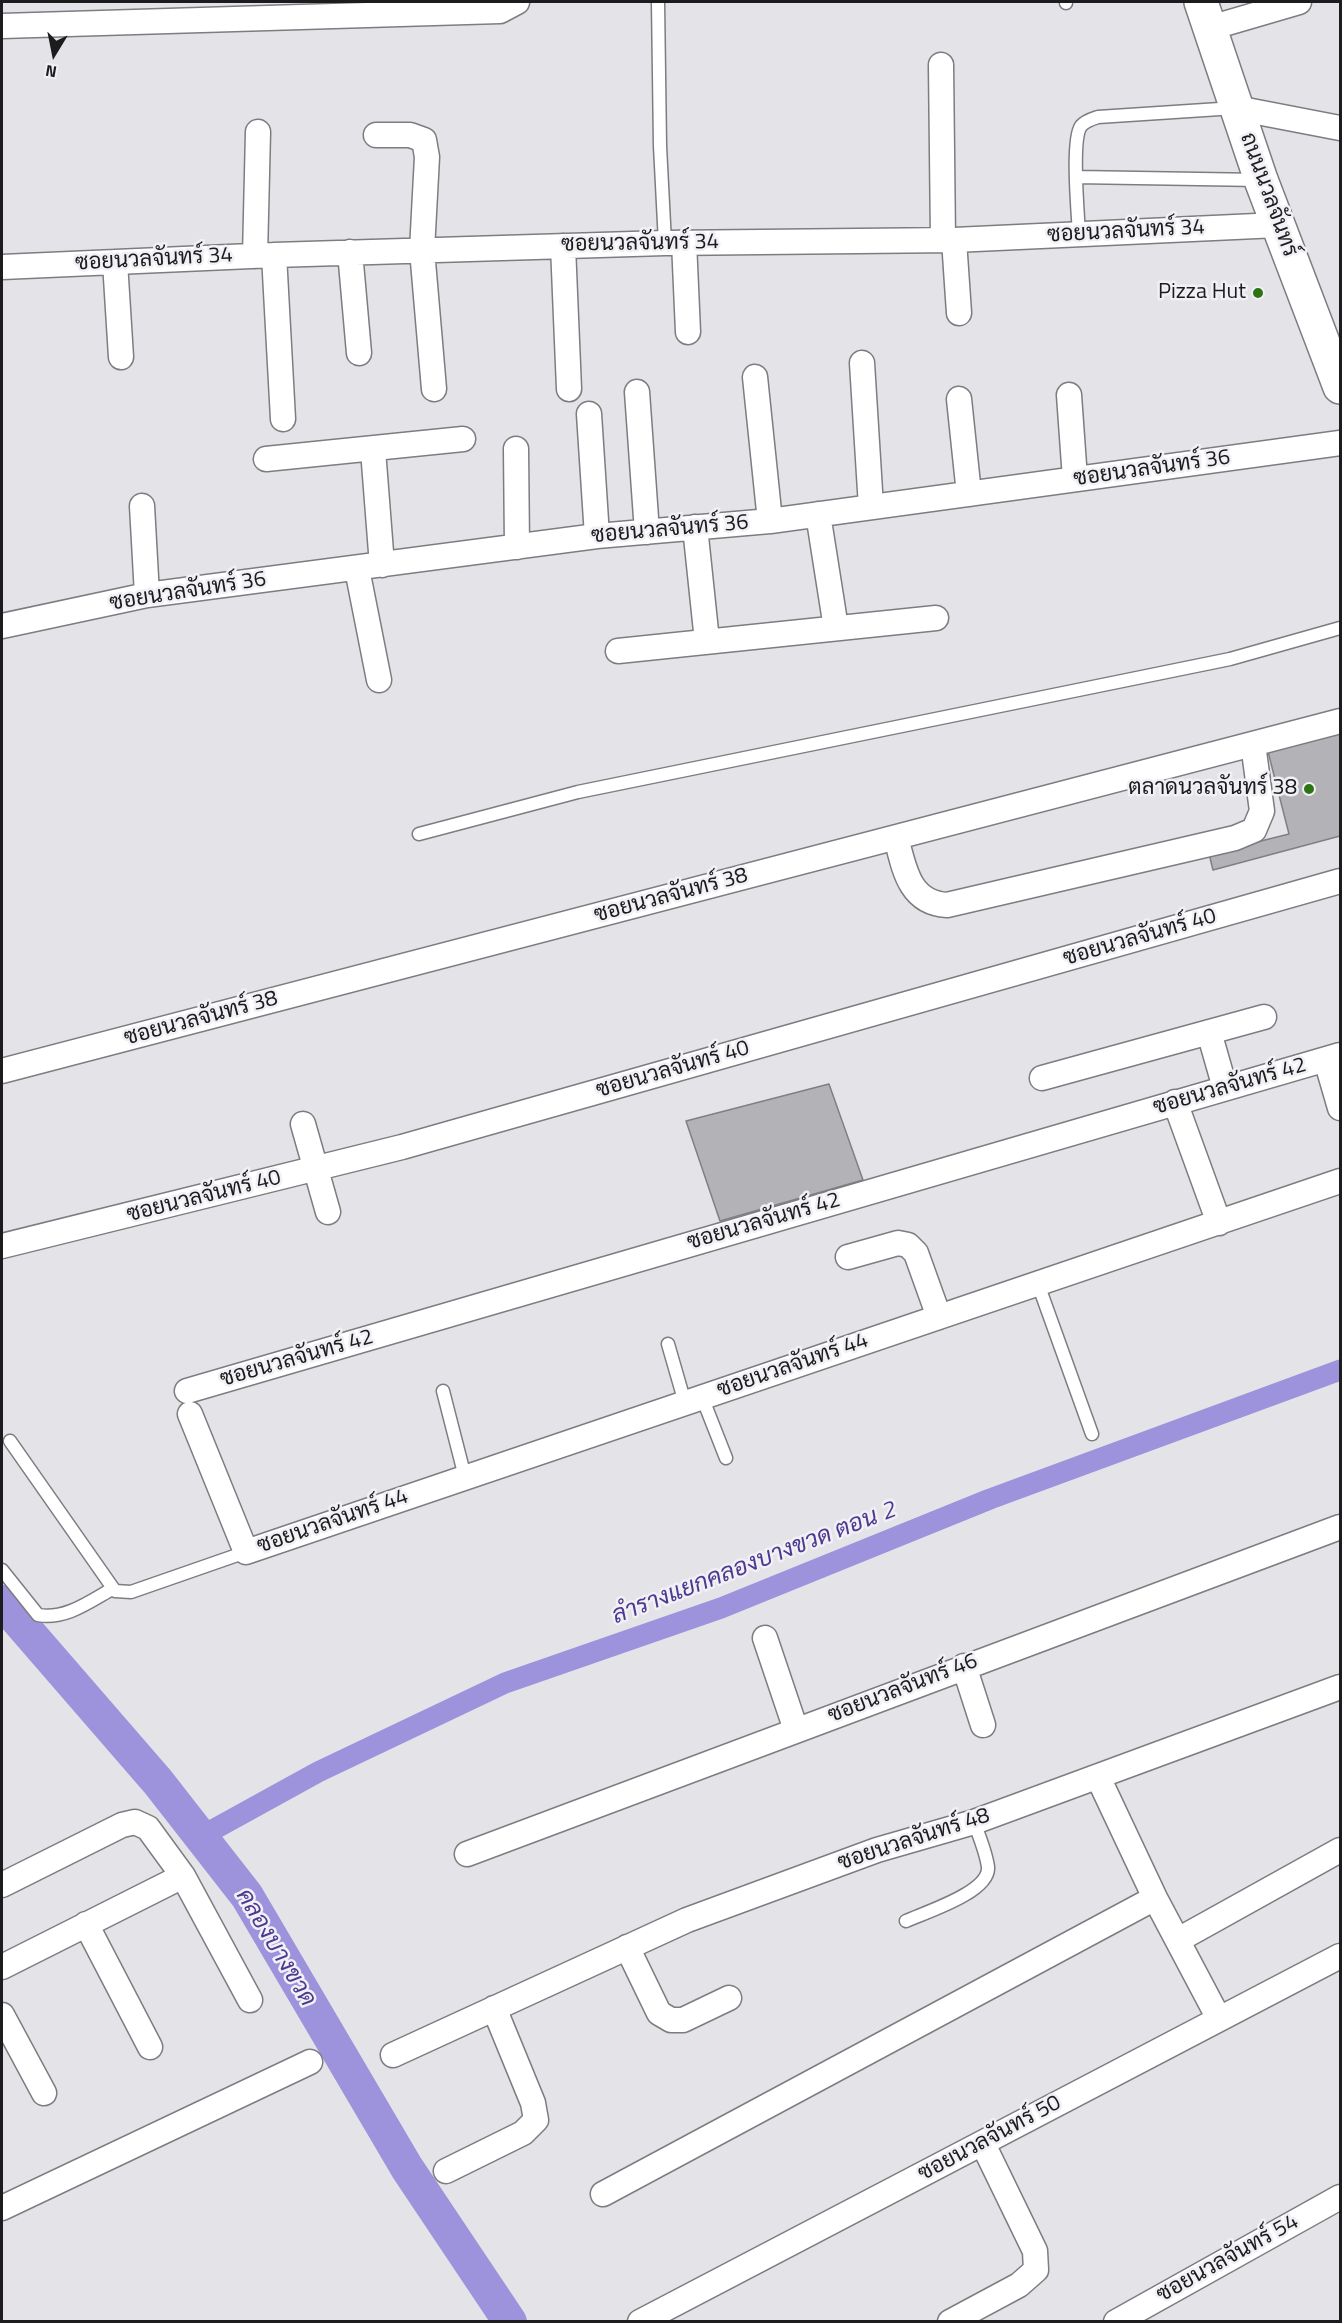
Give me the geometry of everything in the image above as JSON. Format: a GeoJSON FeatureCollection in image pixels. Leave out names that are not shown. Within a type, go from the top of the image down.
{"type":"FeatureCollection","features":[{"type":"Feature","properties":{"kind":"main road","name":"ถนนนวลจันทร์"},"geometry":{"type":"LineString","coordinates":[[1205,15],[1261,180],[1339,381]]}},
{"type":"Feature","properties":{"kind":"street"},"geometry":{"type":"LineString","coordinates":[[2,26],[500,11],[517,2]]}},
{"type":"Feature","properties":{"kind":"street"},"geometry":{"type":"LineString","coordinates":[[1205,15],[1299,2]]}},
{"type":"Feature","properties":{"kind":"street"},"geometry":{"type":"LineString","coordinates":[[940,65],[949,240],[959,313]]}},
{"type":"Feature","properties":{"kind":"street"},"geometry":{"type":"LineString","coordinates":[[1236,108],[1341,128]]}},
{"type":"Feature","properties":{"kind":"street"},"geometry":{"type":"LineString","coordinates":[[258,132],[265,255],[283,419]]}},
{"type":"Feature","properties":{"kind":"street"},"geometry":{"type":"LineString","coordinates":[[376,135],[410,135],[424,141],[427,158],[422,250],[434,389]]}},
{"type":"Feature","properties":{"kind":"street","name":"ซอยนวลจันทร์ 34"},"geometry":{"type":"LineString","coordinates":[[2,267],[265,255],[674,242],[949,240],[1278,225]]}},
{"type":"Feature","properties":{"kind":"street"},"geometry":{"type":"LineString","coordinates":[[674,242],[688,332]]}},
{"type":"Feature","properties":{"kind":"street"},"geometry":{"type":"LineString","coordinates":[[563,246],[569,389]]}},
{"type":"Feature","properties":{"kind":"street"},"geometry":{"type":"LineString","coordinates":[[350,252],[359,353]]}},
{"type":"Feature","properties":{"kind":"street"},"geometry":{"type":"LineString","coordinates":[[115,261],[122,357]]}},
{"type":"Feature","properties":{"kind":"street"},"geometry":{"type":"LineString","coordinates":[[862,363],[871,507]]}},
{"type":"Feature","properties":{"kind":"street"},"geometry":{"type":"LineString","coordinates":[[755,377],[770,521]]}},
{"type":"Feature","properties":{"kind":"street"},"geometry":{"type":"LineString","coordinates":[[637,392],[647,532]]}},
{"type":"Feature","properties":{"kind":"street"},"geometry":{"type":"LineString","coordinates":[[1069,394],[1075,480]]}},
{"type":"Feature","properties":{"kind":"street"},"geometry":{"type":"LineString","coordinates":[[959,399],[969,494]]}},
{"type":"Feature","properties":{"kind":"street"},"geometry":{"type":"LineString","coordinates":[[589,414],[597,536]]}},
{"type":"Feature","properties":{"kind":"street"},"geometry":{"type":"LineString","coordinates":[[266,459],[373,450],[463,439]]}},
{"type":"Feature","properties":{"kind":"street","name":"ซอยนวลจันทร์ 36"},"geometry":{"type":"LineString","coordinates":[[2,626],[147,595],[597,536],[770,521],[1341,443]]}},
{"type":"Feature","properties":{"kind":"street"},"geometry":{"type":"LineString","coordinates":[[516,449],[517,546]]}},
{"type":"Feature","properties":{"kind":"street"},"geometry":{"type":"LineString","coordinates":[[373,450],[382,565]]}},
{"type":"Feature","properties":{"kind":"street"},"geometry":{"type":"LineString","coordinates":[[142,506],[147,595]]}},
{"type":"Feature","properties":{"kind":"street"},"geometry":{"type":"LineString","coordinates":[[818,514],[837,628]]}},
{"type":"Feature","properties":{"kind":"street"},"geometry":{"type":"LineString","coordinates":[[695,527],[707,641]]}},
{"type":"Feature","properties":{"kind":"street"},"geometry":{"type":"LineString","coordinates":[[357,569],[379,680]]}},
{"type":"Feature","properties":{"kind":"street"},"geometry":{"type":"LineString","coordinates":[[618,651],[936,618]]}},
{"type":"Feature","properties":{"kind":"street","name":"ซอยนวลจันทร์ 38"},"geometry":{"type":"LineString","coordinates":[[2,1071],[1341,721]]}},
{"type":"Feature","properties":{"kind":"street"},"geometry":{"type":"LineString","coordinates":[[896,837],[904,867],[916,891],[928,902],[947,905],[1235,838],[1254,830],[1262,811],[1253,744]]}},
{"type":"Feature","properties":{"kind":"street","name":"ซอยนวลจันทร์ 40"},"geometry":{"type":"LineString","coordinates":[[2,1246],[414,1143],[1341,881]]}},
{"type":"Feature","properties":{"kind":"street"},"geometry":{"type":"LineString","coordinates":[[1042,1078],[1264,1017]]}},
{"type":"Feature","properties":{"kind":"street"},"geometry":{"type":"LineString","coordinates":[[1209,1032],[1225,1088]]}},
{"type":"Feature","properties":{"kind":"street"},"geometry":{"type":"LineString","coordinates":[[1333,1058],[1341,1107]]}},
{"type":"Feature","properties":{"kind":"street","name":"ซอยนวลจันทร์ 42"},"geometry":{"type":"LineString","coordinates":[[246,1552],[189,1402],[1175,1102],[1333,1058]]}},
{"type":"Feature","properties":{"kind":"street"},"geometry":{"type":"LineString","coordinates":[[1175,1102],[1219,1223]]}},
{"type":"Feature","properties":{"kind":"street"},"geometry":{"type":"LineString","coordinates":[[303,1124],[328,1212]]}},
{"type":"Feature","properties":{"kind":"street","name":"ซอยนวลจันทร์ 44"},"geometry":{"type":"LineString","coordinates":[[246,1552],[1341,1181]]}},
{"type":"Feature","properties":{"kind":"street"},"geometry":{"type":"LineString","coordinates":[[848,1257],[898,1243],[908,1245],[916,1254],[939,1317]]}},
{"type":"Feature","properties":{"kind":"street","name":"ซอยนวลจันทร์ 46"},"geometry":{"type":"LineString","coordinates":[[467,1854],[964,1666],[1341,1527]]}},
{"type":"Feature","properties":{"kind":"street"},"geometry":{"type":"LineString","coordinates":[[765,1638],[795,1730]]}},
{"type":"Feature","properties":{"kind":"street"},"geometry":{"type":"LineString","coordinates":[[964,1666],[983,1725]]}},
{"type":"Feature","properties":{"kind":"street","name":"ซอยนวลจันทร์ 48"},"geometry":{"type":"LineString","coordinates":[[393,2055],[687,1920],[855,1859],[974,1822],[1341,1687]]}},
{"type":"Feature","properties":{"kind":"street"},"geometry":{"type":"LineString","coordinates":[[1098,1777],[1155,1899],[1218,2017]]}},
{"type":"Feature","properties":{"kind":"street"},"geometry":{"type":"LineString","coordinates":[[2,1885],[122,1824],[135,1822],[148,1828],[183,1876],[250,2000]]}},
{"type":"Feature","properties":{"kind":"street"},"geometry":{"type":"LineString","coordinates":[[1178,1940],[1341,1850]]}},
{"type":"Feature","properties":{"kind":"street"},"geometry":{"type":"LineString","coordinates":[[2,1967],[183,1876]]}},
{"type":"Feature","properties":{"kind":"street"},"geometry":{"type":"LineString","coordinates":[[603,2194],[1155,1899]]}},
{"type":"Feature","properties":{"kind":"street"},"geometry":{"type":"LineString","coordinates":[[86,1924],[150,2047]]}},
{"type":"Feature","properties":{"kind":"street"},"geometry":{"type":"LineString","coordinates":[[627,1947],[659,2013],[671,2020],[684,2020],[729,1998]]}},
{"type":"Feature","properties":{"kind":"street","name":"ซอยนวลจันทร์ 50"},"geometry":{"type":"LineString","coordinates":[[640,2322],[983,2144],[1218,2017],[1341,1956]]}},
{"type":"Feature","properties":{"kind":"street"},"geometry":{"type":"LineString","coordinates":[[447,2171],[523,2133],[536,2120],[533,2103],[494,2008]]}},
{"type":"Feature","properties":{"kind":"street"},"geometry":{"type":"LineString","coordinates":[[2,2015],[44,2093]]}},
{"type":"Feature","properties":{"kind":"street"},"geometry":{"type":"LineString","coordinates":[[2,2208],[310,2062]]}},
{"type":"Feature","properties":{"kind":"street"},"geometry":{"type":"LineString","coordinates":[[950,2322],[1020,2285],[1036,2270],[1035,2251],[983,2144]]}},
{"type":"Feature","properties":{"kind":"street","name":"ซอยนวลจันทร์ 54"},"geometry":{"type":"LineString","coordinates":[[1116,2322],[1341,2197]]}},
{"type":"Feature","properties":{"kind":"lane"},"geometry":{"type":"LineString","coordinates":[[658,2],[658,81],[674,242]]}},
{"type":"Feature","properties":{"kind":"lane"},"geometry":{"type":"LineString","coordinates":[[1079,234],[1076,177],[1080,126],[1098,117],[1236,108]]}},
{"type":"Feature","properties":{"kind":"lane"},"geometry":{"type":"LineString","coordinates":[[1076,177],[1261,180]]}},
{"type":"Feature","properties":{"kind":"lane"},"geometry":{"type":"LineString","coordinates":[[418,834],[578,792],[1230,659],[1341,628]]}},
{"type":"Feature","properties":{"kind":"lane"},"geometry":{"type":"LineString","coordinates":[[1038,1284],[1092,1434]]}},
{"type":"Feature","properties":{"kind":"lane"},"geometry":{"type":"LineString","coordinates":[[668,1344],[694,1400],[726,1458]]}},
{"type":"Feature","properties":{"kind":"lane"},"geometry":{"type":"LineString","coordinates":[[443,1391],[465,1478]]}},
{"type":"Feature","properties":{"kind":"lane"},"geometry":{"type":"LineString","coordinates":[[10,1441],[112,1589]]}},
{"type":"Feature","properties":{"kind":"lane"},"geometry":{"type":"LineString","coordinates":[[2,1570],[38,1615],[48,1617],[66,1614],[112,1589],[131,1592],[246,1552]]}},
{"type":"Feature","properties":{"kind":"lane"},"geometry":{"type":"LineString","coordinates":[[906,1921],[977,1889],[987,1880],[988,1868],[974,1822]]}},
{"type":"Feature","properties":{"kind":"building","name":"ตลาดนวลจันทร์ 38"},"geometry":{"type":"Polygon","coordinates":[[[1340,725],[1340,836],[1213,870],[1209,854],[1289,834],[1266,744],[1340,725]]]}},
{"type":"Feature","properties":{"kind":"building"},"geometry":{"type":"Polygon","coordinates":[[[829,1084],[863,1180],[720,1221],[686,1121],[829,1084]]]}},
{"type":"Feature","properties":{"kind":"waterway","name":"ลำรางแยกคลองบางขวด ตอน 2"},"geometry":{"type":"LineString","coordinates":[[200,1837],[318,1772],[505,1683],[721,1608],[990,1499],[1340,1370]]}},
{"type":"Feature","properties":{"kind":"waterway","name":"คลองบางขวด"},"geometry":{"type":"LineString","coordinates":[[2,1602],[158,1782],[247,1896],[407,2168],[510,2322]]}},
{"type":"Feature","properties":{"kind":"place","name":"Pizza Hut"},"geometry":{"type":"Point","coordinates":[1258,293]}},
{"type":"Feature","properties":{"kind":"place","name":"ตลาดนวลจันทร์ 38"},"geometry":{"type":"Point","coordinates":[1309,789]}}]}
